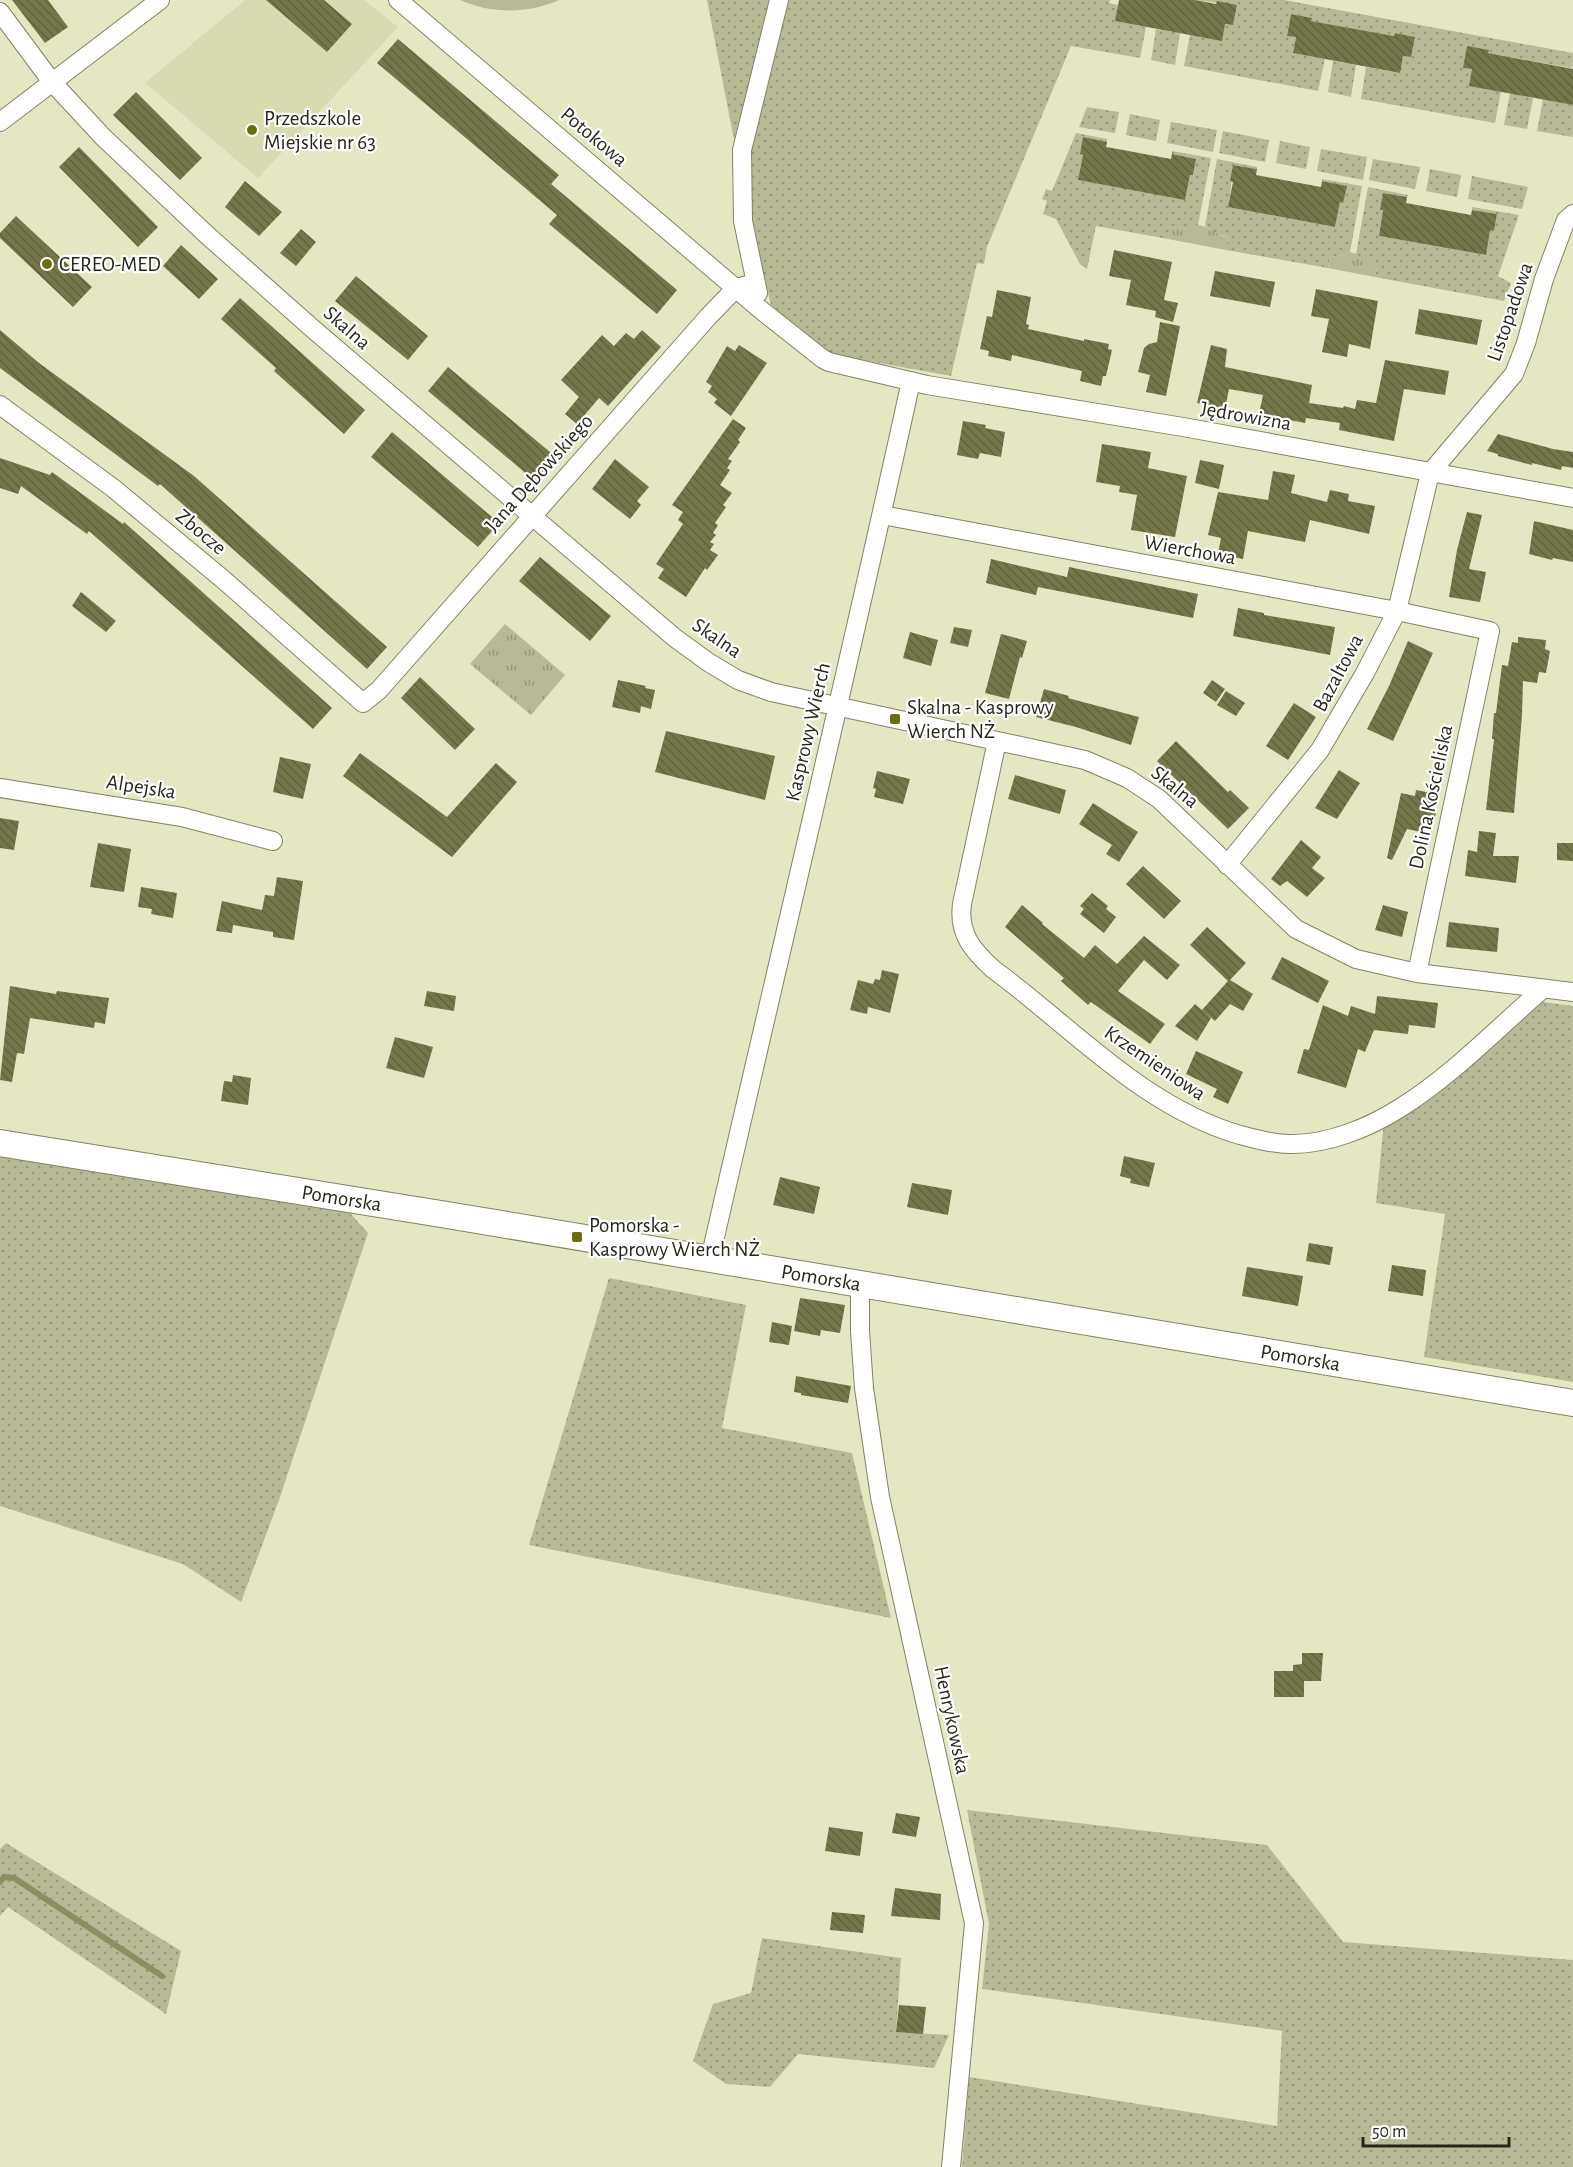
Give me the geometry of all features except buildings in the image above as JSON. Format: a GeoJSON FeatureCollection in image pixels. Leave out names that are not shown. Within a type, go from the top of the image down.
{"type":"FeatureCollection","features":[{"type":"Feature","properties":{"kind":"street"},"geometry":{"type":"LineString","coordinates":[[0,122],[160,0]]}},
{"type":"Feature","properties":{"kind":"street","name":"Potokowa"},"geometry":{"type":"LineString","coordinates":[[398,0],[761,310]]}},
{"type":"Feature","properties":{"kind":"street"},"geometry":{"type":"LineString","coordinates":[[779,0],[742,150],[743,221],[761,310],[823,359],[911,381]]}},
{"type":"Feature","properties":{"kind":"street","name":"Skalna"},"geometry":{"type":"LineString","coordinates":[[0,12],[52,82],[103,138],[207,235],[531,516],[675,638],[708,662],[738,680],[771,692],[1085,760],[1127,778],[1159,799],[1296,928],[1356,959],[1417,973],[1573,992]]}},
{"type":"Feature","properties":{"kind":"street","name":"Listopadowa"},"geometry":{"type":"LineString","coordinates":[[1430,473],[1514,374],[1566,220],[1573,214]]}},
{"type":"Feature","properties":{"kind":"street"},"geometry":{"type":"LineString","coordinates":[[736,288],[756,283]]}},
{"type":"Feature","properties":{"kind":"street","name":"Jana Dębowskiego"},"geometry":{"type":"LineString","coordinates":[[363,704],[379,690],[531,516],[736,288]]}},
{"type":"Feature","properties":{"kind":"street","name":"Jędrowizna"},"geometry":{"type":"LineString","coordinates":[[911,381],[1183,427],[1573,498]]}},
{"type":"Feature","properties":{"kind":"street","name":"Kasprowy Wierch"},"geometry":{"type":"LineString","coordinates":[[710,1259],[911,381]]}},
{"type":"Feature","properties":{"kind":"street","name":"Zbocze"},"geometry":{"type":"LineString","coordinates":[[0,405],[113,488],[225,581],[363,704]]}},
{"type":"Feature","properties":{"kind":"street","name":"Bazaltowa"},"geometry":{"type":"LineString","coordinates":[[1227,865],[1308,767],[1326,741],[1397,611],[1430,473]]}},
{"type":"Feature","properties":{"kind":"street","name":"Wierchowa"},"geometry":{"type":"LineString","coordinates":[[882,515],[1397,611],[1490,631]]}},
{"type":"Feature","properties":{"kind":"street","name":"Dolina Kościeliska"},"geometry":{"type":"LineString","coordinates":[[1417,973],[1490,631]]}},
{"type":"Feature","properties":{"kind":"street","name":"Krzemieniowa"},"geometry":{"type":"LineString","coordinates":[[997,741],[962,904],[961,923],[965,937],[976,953],[993,969],[1120,1070],[1167,1103],[1197,1119],[1253,1139],[1289,1144],[1322,1140],[1356,1130],[1398,1110],[1432,1087],[1543,989]]}},
{"type":"Feature","properties":{"kind":"street","name":"Alpejska"},"geometry":{"type":"LineString","coordinates":[[0,788],[182,817],[273,841]]}},
{"type":"Feature","properties":{"kind":"street","name":"Pomorska"},"geometry":{"type":"LineString","coordinates":[[0,1143],[1573,1403]]}},
{"type":"Feature","properties":{"kind":"street","name":"Henrykowska"},"geometry":{"type":"LineString","coordinates":[[860,1284],[860,1331],[864,1388],[880,1497],[974,1923],[951,2167]]}},
{"type":"Feature","properties":{"kind":"shaded area","name":"Przedszkole Miejskie nr 63"},"geometry":{"type":"Polygon","coordinates":[[[245,0],[364,0],[398,27],[258,178],[145,83],[245,0]]]}},
{"type":"Feature","properties":{"kind":"green space"},"geometry":{"type":"Polygon","coordinates":[[[460,0],[559,0],[535,8],[497,10],[460,0]]]}},
{"type":"Feature","properties":{"kind":"green space"},"geometry":{"type":"Polygon","coordinates":[[[707,0],[771,0],[734,140],[707,0]]]}},
{"type":"Feature","properties":{"kind":"green space"},"geometry":{"type":"Polygon","coordinates":[[[787,0],[1110,0],[1109,3],[1118,5],[1116,21],[1146,27],[1140,58],[1071,46],[987,247],[984,264],[977,263],[951,376],[835,355],[818,345],[771,305],[750,218],[748,158],[787,0]]]}},
{"type":"Feature","properties":{"kind":"green space"},"geometry":{"type":"Polygon","coordinates":[[[1195,0],[1284,0],[1573,53],[1573,66],[1571,68],[1488,53],[1464,68],[1472,69],[1501,91],[1495,123],[1361,99],[1366,67],[1399,73],[1403,56],[1411,57],[1415,37],[1395,33],[1394,36],[1311,21],[1311,18],[1291,14],[1287,35],[1296,37],[1293,53],[1325,59],[1318,91],[1184,66],[1190,35],[1225,24],[1233,25],[1237,5],[1195,0]]]}},
{"type":"Feature","properties":{"kind":"green space"},"geometry":{"type":"Polygon","coordinates":[[[1156,29],[1180,33],[1175,65],[1151,60],[1156,29]]]}},
{"type":"Feature","properties":{"kind":"green space"},"geometry":{"type":"Polygon","coordinates":[[[1333,61],[1356,65],[1351,97],[1328,92],[1333,61]]]}},
{"type":"Feature","properties":{"kind":"green space"},"geometry":{"type":"Polygon","coordinates":[[[1510,93],[1533,98],[1527,129],[1504,125],[1510,93]]]}},
{"type":"Feature","properties":{"kind":"green space"},"geometry":{"type":"Polygon","coordinates":[[[1543,99],[1573,105],[1573,137],[1537,131],[1543,99]]]}},
{"type":"Feature","properties":{"kind":"green space"},"geometry":{"type":"Polygon","coordinates":[[[1087,107],[1119,112],[1115,133],[1079,127],[1087,107]]]}},
{"type":"Feature","properties":{"kind":"green space"},"geometry":{"type":"Polygon","coordinates":[[[1130,114],[1160,120],[1156,141],[1126,135],[1130,114]]]}},
{"type":"Feature","properties":{"kind":"green space"},"geometry":{"type":"Polygon","coordinates":[[[1171,122],[1217,130],[1213,152],[1167,143],[1171,122]]]}},
{"type":"Feature","properties":{"kind":"green space"},"geometry":{"type":"Polygon","coordinates":[[[1223,131],[1269,140],[1265,162],[1219,153],[1223,131]]]}},
{"type":"Feature","properties":{"kind":"green space"},"geometry":{"type":"Polygon","coordinates":[[[1076,133],[1107,139],[1107,142],[1083,138],[1080,154],[1083,155],[1078,180],[1185,199],[1196,159],[1172,154],[1172,151],[1211,158],[1198,225],[1188,228],[1171,226],[1168,239],[1096,226],[1087,269],[1080,264],[1056,219],[1043,214],[1047,201],[1042,199],[1046,189],[1052,191],[1076,133]]]}},
{"type":"Feature","properties":{"kind":"green space"},"geometry":{"type":"Polygon","coordinates":[[[1280,141],[1310,147],[1306,169],[1276,163],[1280,141]]]}},
{"type":"Feature","properties":{"kind":"green space"},"geometry":{"type":"Polygon","coordinates":[[[1321,149],[1367,157],[1363,180],[1317,171],[1321,149]]]}},
{"type":"Feature","properties":{"kind":"green space"},"geometry":{"type":"Polygon","coordinates":[[[1217,159],[1257,167],[1257,169],[1233,165],[1229,207],[1335,227],[1346,186],[1322,181],[1322,179],[1362,186],[1350,252],[1337,257],[1330,256],[1328,268],[1226,250],[1228,237],[1215,233],[1205,226],[1217,159]]]}},
{"type":"Feature","properties":{"kind":"green space"},"geometry":{"type":"Polygon","coordinates":[[[1373,159],[1420,167],[1415,189],[1369,180],[1373,159]]]}},
{"type":"Feature","properties":{"kind":"green space"},"geometry":{"type":"Polygon","coordinates":[[[1430,169],[1461,175],[1457,197],[1426,191],[1430,169]]]}},
{"type":"Feature","properties":{"kind":"green space"},"geometry":{"type":"Polygon","coordinates":[[[1472,176],[1528,187],[1522,209],[1468,199],[1472,176]]]}},
{"type":"Feature","properties":{"kind":"green space"},"geometry":{"type":"Polygon","coordinates":[[[1368,187],[1408,195],[1407,197],[1383,193],[1379,236],[1485,255],[1490,230],[1494,231],[1497,214],[1472,210],[1472,207],[1519,215],[1498,276],[1511,283],[1504,301],[1375,277],[1377,265],[1366,262],[1356,254],[1368,187]]]}},
{"type":"Feature","properties":{"kind":"green space"},"geometry":{"type":"Polygon","coordinates":[[[1198,225],[1228,237],[1226,250],[1168,239],[1171,226],[1188,228],[1198,225]]]}},
{"type":"Feature","properties":{"kind":"green space"},"geometry":{"type":"Polygon","coordinates":[[[1350,252],[1377,265],[1375,277],[1328,268],[1330,256],[1337,257],[1350,252]]]}},
{"type":"Feature","properties":{"kind":"green space"},"geometry":{"type":"Polygon","coordinates":[[[505,624],[565,675],[531,715],[470,664],[505,624]]]}},
{"type":"Feature","properties":{"kind":"green space"},"geometry":{"type":"Polygon","coordinates":[[[1536,1001],[1573,1006],[1573,1382],[1424,1357],[1445,1214],[1376,1203],[1384,1122],[1536,1001]]]}},
{"type":"Feature","properties":{"kind":"green space"},"geometry":{"type":"Polygon","coordinates":[[[0,1154],[349,1212],[368,1233],[279,1500],[241,1602],[183,1564],[0,1506],[0,1154]]]}},
{"type":"Feature","properties":{"kind":"green space"},"geometry":{"type":"Polygon","coordinates":[[[609,1278],[746,1305],[722,1428],[852,1453],[891,1618],[529,1545],[609,1278]]]}},
{"type":"Feature","properties":{"kind":"green space"},"geometry":{"type":"Polygon","coordinates":[[[967,1810],[1267,1845],[1343,1942],[1573,1960],[1573,2167],[962,2167],[969,2077],[1277,2126],[1282,2031],[982,1989],[989,1924],[967,1810]]]}},
{"type":"Feature","properties":{"kind":"green space"},"geometry":{"type":"Polygon","coordinates":[[[6,1843],[181,1951],[166,2014],[8,1907],[0,1916],[0,1849],[6,1843]]]}},
{"type":"Feature","properties":{"kind":"green space"},"geometry":{"type":"Polygon","coordinates":[[[762,1938],[901,1958],[896,2032],[949,2035],[934,2068],[798,2054],[770,2087],[726,2084],[693,2061],[713,2004],[751,1993],[762,1938]]]}},
{"type":"Feature","properties":{"kind":"waterway"},"geometry":{"type":"LineString","coordinates":[[0,1882],[4,1877],[14,1878],[162,1976]]}},
{"type":"Feature","properties":{"kind":"place","name":"Przedszkole Miejskie nr 63"},"geometry":{"type":"Point","coordinates":[252,130]}},
{"type":"Feature","properties":{"kind":"place","name":"CEREO-MED"},"geometry":{"type":"Point","coordinates":[47,264]}},
{"type":"Feature","properties":{"kind":"place","name":"Skalna - Kasprowy Wierch NŻ"},"geometry":{"type":"Point","coordinates":[895,719]}},
{"type":"Feature","properties":{"kind":"place","name":"Pomorska - Kasprowy Wierch NŻ"},"geometry":{"type":"Point","coordinates":[577,1237]}}]}
